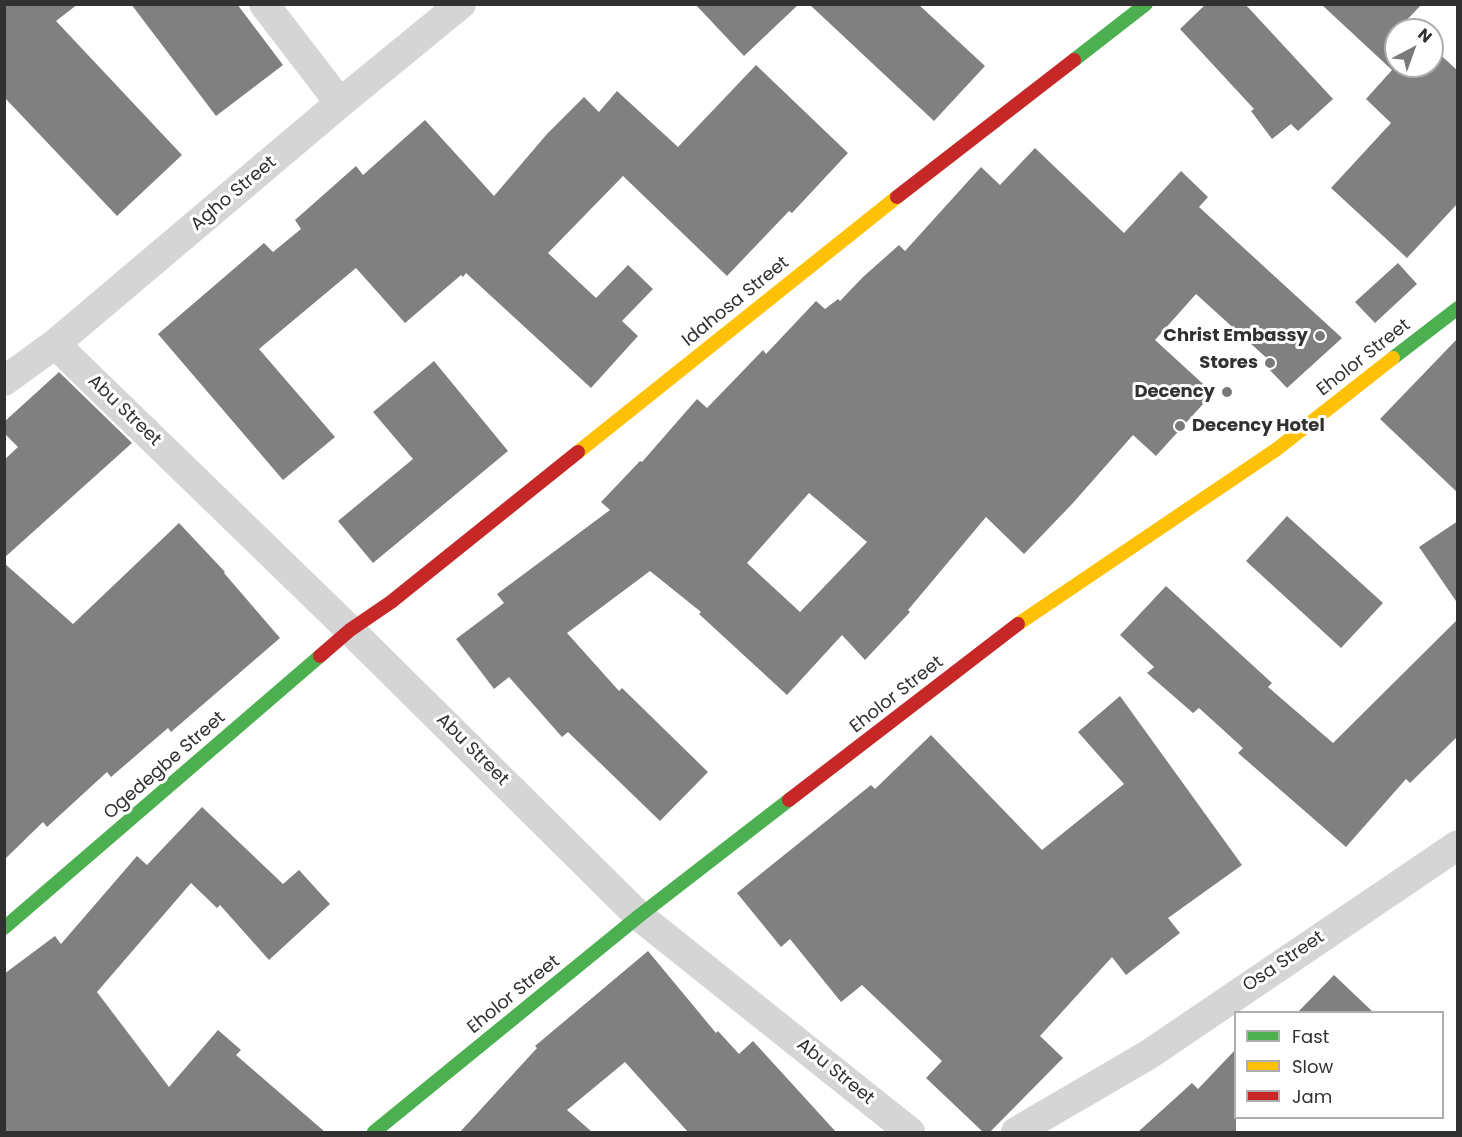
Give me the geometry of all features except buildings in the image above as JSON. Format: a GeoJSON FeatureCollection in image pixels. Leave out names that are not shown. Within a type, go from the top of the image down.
{"type":"FeatureCollection","features":[{"type":"Feature","properties":{"kind":"street"},"geometry":{"type":"LineString","coordinates":[[264,4],[340,104]]}},
{"type":"Feature","properties":{"kind":"street","name":"Agho Street"},"geometry":{"type":"LineString","coordinates":[[4,381],[55,344],[461,4]]}},
{"type":"Feature","properties":{"kind":"street","name":"Idahosa Street"},"geometry":{"type":"LineString","coordinates":[[350,630],[391,602],[858,227],[1146,4]]}},
{"type":"Feature","properties":{"kind":"street","name":"Eholor Street"},"geometry":{"type":"LineString","coordinates":[[374,1132],[639,916],[1017,625],[1277,449],[1458,308]]}},
{"type":"Feature","properties":{"kind":"street","name":"Abu Street"},"geometry":{"type":"LineString","coordinates":[[55,344],[350,630],[639,916],[910,1132]]}},
{"type":"Feature","properties":{"kind":"street","name":"Ogedegbe Street"},"geometry":{"type":"LineString","coordinates":[[4,928],[350,630]]}},
{"type":"Feature","properties":{"kind":"street","name":"Osa Street"},"geometry":{"type":"LineString","coordinates":[[1016,1132],[1148,1055],[1458,845]]}},
{"type":"Feature","properties":{"kind":"traffic: fast"},"geometry":{"type":"LineString","coordinates":[[1074,60],[1146,4]]}},
{"type":"Feature","properties":{"kind":"traffic: fast"},"geometry":{"type":"LineString","coordinates":[[1393,358],[1458,308]]}},
{"type":"Feature","properties":{"kind":"traffic: fast"},"geometry":{"type":"LineString","coordinates":[[4,928],[320,656]]}},
{"type":"Feature","properties":{"kind":"traffic: fast"},"geometry":{"type":"LineString","coordinates":[[374,1132],[639,916],[789,800]]}},
{"type":"Feature","properties":{"kind":"traffic: slow"},"geometry":{"type":"LineString","coordinates":[[578,452],[897,197]]}},
{"type":"Feature","properties":{"kind":"traffic: slow"},"geometry":{"type":"LineString","coordinates":[[1018,624],[1277,449],[1393,358]]}},
{"type":"Feature","properties":{"kind":"traffic: jam"},"geometry":{"type":"LineString","coordinates":[[897,197],[1074,60]]}},
{"type":"Feature","properties":{"kind":"traffic: jam"},"geometry":{"type":"LineString","coordinates":[[320,656],[578,452]]}},
{"type":"Feature","properties":{"kind":"traffic: jam"},"geometry":{"type":"LineString","coordinates":[[789,800],[1018,624]]}},
{"type":"Feature","properties":{"kind":"place","name":"Christ Embassy"},"geometry":{"type":"Point","coordinates":[1320,336]}},
{"type":"Feature","properties":{"kind":"place","name":"Stores"},"geometry":{"type":"Point","coordinates":[1270,363]}},
{"type":"Feature","properties":{"kind":"place","name":"Decency"},"geometry":{"type":"Point","coordinates":[1227,392]}},
{"type":"Feature","properties":{"kind":"place","name":"Decency Hotel"},"geometry":{"type":"Point","coordinates":[1180,426]}}]}
